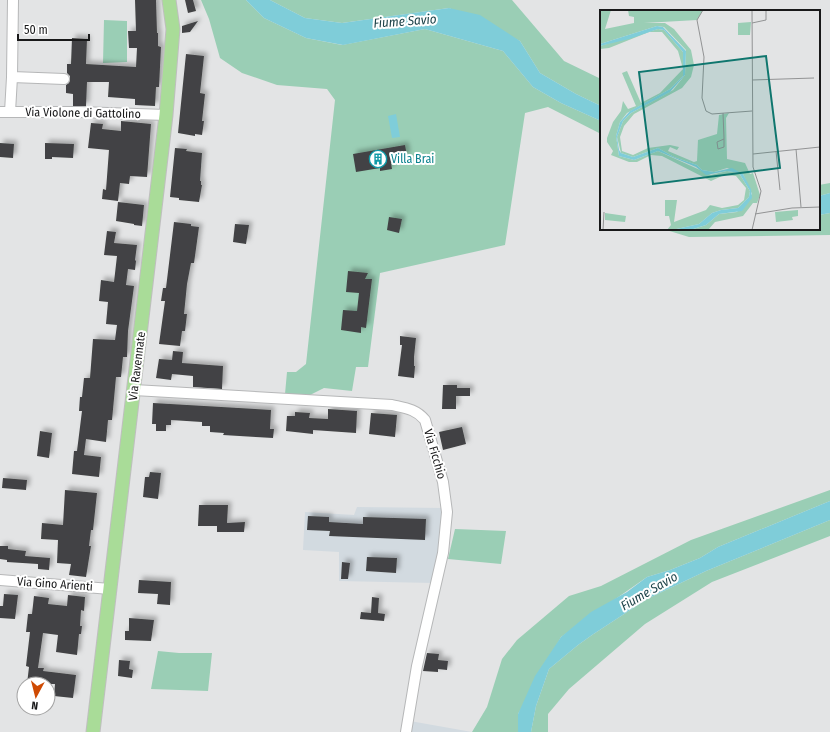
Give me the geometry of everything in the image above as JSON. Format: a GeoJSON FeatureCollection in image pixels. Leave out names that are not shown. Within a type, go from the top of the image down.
{"type":"FeatureCollection","features":[{"type":"Feature","properties":{"kind":"main road","name":"Via Ravennate"},"geometry":{"type":"LineString","coordinates":[[93,732],[166,115],[173,29],[169,0]]}},
{"type":"Feature","properties":{"kind":"street"},"geometry":{"type":"LineString","coordinates":[[5,112],[12,77],[13,0]]}},
{"type":"Feature","properties":{"kind":"street"},"geometry":{"type":"LineString","coordinates":[[12,77],[64,79]]}},
{"type":"Feature","properties":{"kind":"street","name":"Via Violone di Gattolino"},"geometry":{"type":"LineString","coordinates":[[5,112],[79,112],[166,115]]}},
{"type":"Feature","properties":{"kind":"street","name":"Via Ficchio"},"geometry":{"type":"LineString","coordinates":[[134,390],[392,405],[411,409],[419,413],[425,420],[443,482],[447,512],[443,553],[417,666],[406,732]]}},
{"type":"Feature","properties":{"kind":"street","name":"Via Gino Arienti"},"geometry":{"type":"LineString","coordinates":[[0,580],[110,589]]}},
{"type":"Feature","properties":{"kind":"shaded area"},"geometry":{"type":"Polygon","coordinates":[[[357,507],[444,508],[442,539],[433,583],[339,581],[339,552],[303,550],[305,512],[354,515],[357,507]]]}},
{"type":"Feature","properties":{"kind":"shaded area"},"geometry":{"type":"Polygon","coordinates":[[[410,721],[472,732],[408,732],[410,721]]]}},
{"type":"Feature","properties":{"kind":"green space"},"geometry":{"type":"Polygon","coordinates":[[[201,0],[246,0],[264,18],[306,38],[342,45],[425,29],[503,51],[533,87],[561,103],[600,121],[600,133],[548,107],[525,113],[505,245],[380,273],[368,367],[356,367],[352,391],[324,388],[310,395],[285,394],[287,372],[296,372],[306,364],[335,100],[327,89],[277,85],[242,73],[220,58],[209,19],[201,0]]]}},
{"type":"Feature","properties":{"kind":"green space"},"geometry":{"type":"Polygon","coordinates":[[[270,0],[512,0],[564,61],[600,79],[600,106],[576,94],[540,73],[520,41],[449,8],[342,23],[305,18],[270,0]]]}},
{"type":"Feature","properties":{"kind":"green space"},"geometry":{"type":"Polygon","coordinates":[[[104,20],[127,21],[127,62],[103,63],[104,20]]]}},
{"type":"Feature","properties":{"kind":"green space"},"geometry":{"type":"Polygon","coordinates":[[[830,183],[830,193],[820,196],[820,185],[830,183]]]}},
{"type":"Feature","properties":{"kind":"green space"},"geometry":{"type":"Polygon","coordinates":[[[830,213],[830,235],[689,237],[666,230],[820,230],[820,215],[830,213]]]}},
{"type":"Feature","properties":{"kind":"green space"},"geometry":{"type":"Polygon","coordinates":[[[830,490],[830,501],[718,547],[700,558],[647,577],[561,637],[518,714],[518,732],[472,732],[487,707],[502,659],[517,640],[569,596],[601,586],[691,540],[830,490]]]}},
{"type":"Feature","properties":{"kind":"green space"},"geometry":{"type":"Polygon","coordinates":[[[830,520],[830,536],[712,582],[645,624],[569,689],[548,714],[548,732],[531,732],[536,706],[549,669],[592,635],[647,599],[706,571],[830,520]]]}},
{"type":"Feature","properties":{"kind":"green space"},"geometry":{"type":"Polygon","coordinates":[[[455,529],[506,531],[501,564],[448,559],[455,529]]]}},
{"type":"Feature","properties":{"kind":"green space"},"geometry":{"type":"Polygon","coordinates":[[[158,651],[179,653],[212,653],[208,691],[151,689],[158,651]]]}},
{"type":"Feature","properties":{"kind":"water","name":"Fiume Savio"},"geometry":{"type":"Polygon","coordinates":[[[246,0],[270,0],[305,18],[342,23],[449,8],[480,15],[520,41],[540,73],[576,94],[600,106],[600,121],[561,103],[533,87],[503,51],[425,29],[343,45],[306,38],[264,18],[246,0]]]}},
{"type":"Feature","properties":{"kind":"water"},"geometry":{"type":"Polygon","coordinates":[[[396,114],[400,137],[392,138],[388,116],[396,114]]]}},
{"type":"Feature","properties":{"kind":"water"},"geometry":{"type":"Polygon","coordinates":[[[830,193],[830,213],[820,215],[820,196],[830,193]]]}},
{"type":"Feature","properties":{"kind":"water","name":"Fiume Savio"},"geometry":{"type":"Polygon","coordinates":[[[830,501],[830,520],[706,571],[647,599],[578,645],[549,669],[536,706],[531,732],[518,732],[518,714],[535,676],[561,637],[591,612],[627,592],[647,577],[700,558],[718,547],[830,501]]]}},
{"type":"Feature","properties":{"kind":"building"},"geometry":{"type":"Polygon","coordinates":[[[135,0],[156,0],[158,46],[161,47],[159,87],[156,87],[155,106],[135,105],[135,99],[108,97],[109,82],[87,82],[86,106],[73,106],[73,94],[66,93],[66,85],[70,80],[70,76],[67,73],[67,64],[71,64],[72,38],[87,39],[86,64],[136,67],[137,48],[129,48],[128,31],[136,31],[135,0]]]}},
{"type":"Feature","properties":{"kind":"building"},"geometry":{"type":"Polygon","coordinates":[[[185,0],[193,0],[196,11],[188,13],[185,0]]]}},
{"type":"Feature","properties":{"kind":"building"},"geometry":{"type":"Polygon","coordinates":[[[198,21],[190,32],[182,33],[182,26],[198,21]]]}},
{"type":"Feature","properties":{"kind":"building"},"geometry":{"type":"Polygon","coordinates":[[[186,54],[204,56],[200,93],[205,94],[202,135],[195,134],[195,136],[178,133],[186,54]]]}},
{"type":"Feature","properties":{"kind":"building"},"geometry":{"type":"Polygon","coordinates":[[[121,121],[151,124],[147,177],[130,176],[129,184],[120,183],[118,201],[102,199],[103,189],[106,190],[109,150],[88,148],[91,123],[103,124],[102,129],[121,131],[121,121]]]}},
{"type":"Feature","properties":{"kind":"building"},"geometry":{"type":"Polygon","coordinates":[[[0,143],[14,144],[13,158],[0,157],[0,143]]]}},
{"type":"Feature","properties":{"kind":"building"},"geometry":{"type":"Polygon","coordinates":[[[45,143],[74,144],[73,158],[52,157],[52,159],[45,159],[45,143]]]}},
{"type":"Feature","properties":{"kind":"building","name":"Villa Brai"},"geometry":{"type":"Polygon","coordinates":[[[405,145],[407,156],[401,158],[402,161],[391,163],[392,169],[380,171],[380,168],[356,172],[353,154],[405,145]]]}},
{"type":"Feature","properties":{"kind":"building"},"geometry":{"type":"Polygon","coordinates":[[[175,148],[187,149],[186,151],[202,153],[200,181],[202,185],[199,202],[179,200],[179,198],[170,197],[175,148]]]}},
{"type":"Feature","properties":{"kind":"building"},"geometry":{"type":"Polygon","coordinates":[[[118,202],[144,205],[142,226],[116,221],[118,202]]]}},
{"type":"Feature","properties":{"kind":"building"},"geometry":{"type":"Polygon","coordinates":[[[389,217],[402,219],[399,233],[387,230],[389,217]]]}},
{"type":"Feature","properties":{"kind":"building"},"geometry":{"type":"Polygon","coordinates":[[[174,222],[191,224],[191,226],[199,227],[194,263],[191,263],[187,284],[184,314],[187,314],[185,331],[182,331],[180,346],[159,344],[165,301],[161,301],[163,288],[166,288],[174,222]]]}},
{"type":"Feature","properties":{"kind":"building"},"geometry":{"type":"Polygon","coordinates":[[[235,224],[249,225],[246,244],[233,242],[235,224]]]}},
{"type":"Feature","properties":{"kind":"building"},"geometry":{"type":"Polygon","coordinates":[[[107,231],[116,232],[114,243],[137,245],[135,270],[128,269],[126,285],[134,286],[128,331],[127,357],[123,357],[121,377],[116,377],[112,420],[108,420],[106,442],[86,439],[84,455],[101,457],[99,477],[72,474],[74,451],[77,451],[82,411],[79,411],[80,397],[82,397],[84,378],[90,378],[93,339],[115,340],[117,325],[106,324],[108,302],[99,301],[101,280],[114,282],[117,256],[104,255],[107,231]]]}},
{"type":"Feature","properties":{"kind":"building"},"geometry":{"type":"Polygon","coordinates":[[[348,271],[368,273],[365,279],[372,279],[366,328],[361,327],[361,333],[341,330],[343,310],[357,311],[359,293],[346,292],[348,271]]]}},
{"type":"Feature","properties":{"kind":"building"},"geometry":{"type":"Polygon","coordinates":[[[400,336],[416,338],[414,378],[398,376],[402,345],[400,345],[400,336]]]}},
{"type":"Feature","properties":{"kind":"building"},"geometry":{"type":"Polygon","coordinates":[[[173,351],[183,352],[182,363],[223,366],[222,389],[193,387],[193,376],[172,374],[171,380],[156,378],[159,359],[172,360],[173,351]]]}},
{"type":"Feature","properties":{"kind":"building"},"geometry":{"type":"Polygon","coordinates":[[[443,385],[457,385],[457,388],[470,388],[470,396],[456,396],[456,409],[442,409],[443,385]]]}},
{"type":"Feature","properties":{"kind":"building"},"geometry":{"type":"Polygon","coordinates":[[[153,403],[271,410],[270,429],[274,429],[273,438],[223,435],[224,433],[210,432],[210,426],[202,426],[202,422],[171,420],[171,425],[166,425],[166,431],[156,431],[156,424],[152,424],[153,403]]]}},
{"type":"Feature","properties":{"kind":"building"},"geometry":{"type":"Polygon","coordinates":[[[328,409],[357,411],[356,433],[313,430],[313,434],[286,431],[287,416],[295,416],[295,412],[310,413],[309,418],[328,419],[328,409]]]}},
{"type":"Feature","properties":{"kind":"building"},"geometry":{"type":"Polygon","coordinates":[[[371,413],[397,415],[395,437],[369,434],[371,413]]]}},
{"type":"Feature","properties":{"kind":"building"},"geometry":{"type":"Polygon","coordinates":[[[462,427],[466,444],[443,450],[439,432],[462,427]]]}},
{"type":"Feature","properties":{"kind":"building"},"geometry":{"type":"Polygon","coordinates":[[[40,431],[52,433],[49,458],[37,456],[40,431]]]}},
{"type":"Feature","properties":{"kind":"building"},"geometry":{"type":"Polygon","coordinates":[[[150,472],[161,473],[158,499],[143,497],[145,477],[149,477],[150,472]]]}},
{"type":"Feature","properties":{"kind":"building"},"geometry":{"type":"Polygon","coordinates":[[[3,478],[27,480],[26,490],[2,488],[3,478]]]}},
{"type":"Feature","properties":{"kind":"building"},"geometry":{"type":"Polygon","coordinates":[[[65,490],[97,493],[86,577],[69,575],[71,564],[57,563],[58,540],[41,539],[42,523],[63,525],[65,490]]]}},
{"type":"Feature","properties":{"kind":"building"},"geometry":{"type":"Polygon","coordinates":[[[199,505],[228,505],[227,523],[245,522],[244,532],[217,532],[217,526],[198,526],[199,505]]]}},
{"type":"Feature","properties":{"kind":"building"},"geometry":{"type":"Polygon","coordinates":[[[308,516],[329,517],[329,522],[363,524],[363,517],[426,519],[425,540],[329,536],[330,531],[307,530],[308,516]]]}},
{"type":"Feature","properties":{"kind":"building"},"geometry":{"type":"Polygon","coordinates":[[[0,546],[8,546],[8,549],[26,551],[25,556],[50,558],[49,570],[38,569],[38,564],[7,562],[7,560],[0,559],[0,546]]]}},
{"type":"Feature","properties":{"kind":"building"},"geometry":{"type":"Polygon","coordinates":[[[367,557],[397,558],[396,573],[366,571],[367,557]]]}},
{"type":"Feature","properties":{"kind":"building"},"geometry":{"type":"Polygon","coordinates":[[[342,562],[350,563],[348,579],[341,579],[342,562]]]}},
{"type":"Feature","properties":{"kind":"building"},"geometry":{"type":"Polygon","coordinates":[[[139,580],[171,582],[170,605],[157,604],[158,594],[138,593],[139,580]]]}},
{"type":"Feature","properties":{"kind":"building"},"geometry":{"type":"Polygon","coordinates":[[[4,594],[18,595],[15,619],[0,618],[0,606],[3,606],[4,594]]]}},
{"type":"Feature","properties":{"kind":"building"},"geometry":{"type":"Polygon","coordinates":[[[68,595],[85,597],[84,611],[81,610],[80,626],[82,626],[81,634],[79,634],[77,655],[56,652],[58,635],[43,633],[38,668],[44,668],[43,671],[76,675],[73,698],[56,696],[56,676],[28,676],[29,667],[26,666],[30,632],[26,632],[28,614],[32,614],[34,596],[49,598],[48,604],[67,606],[68,595]]]}},
{"type":"Feature","properties":{"kind":"building"},"geometry":{"type":"Polygon","coordinates":[[[372,597],[379,598],[378,613],[385,614],[384,621],[360,619],[361,612],[371,613],[372,597]]]}},
{"type":"Feature","properties":{"kind":"building"},"geometry":{"type":"Polygon","coordinates":[[[129,618],[154,620],[151,641],[125,640],[125,631],[129,631],[129,618]]]}},
{"type":"Feature","properties":{"kind":"building"},"geometry":{"type":"Polygon","coordinates":[[[427,653],[439,654],[438,660],[448,661],[447,670],[438,669],[438,672],[423,671],[427,653]]]}},
{"type":"Feature","properties":{"kind":"building"},"geometry":{"type":"Polygon","coordinates":[[[119,660],[130,661],[129,669],[133,670],[132,678],[118,676],[119,660]]]}},
{"type":"Feature","properties":{"kind":"place","name":"Villa Brai"},"geometry":{"type":"Point","coordinates":[378,159]}}]}
